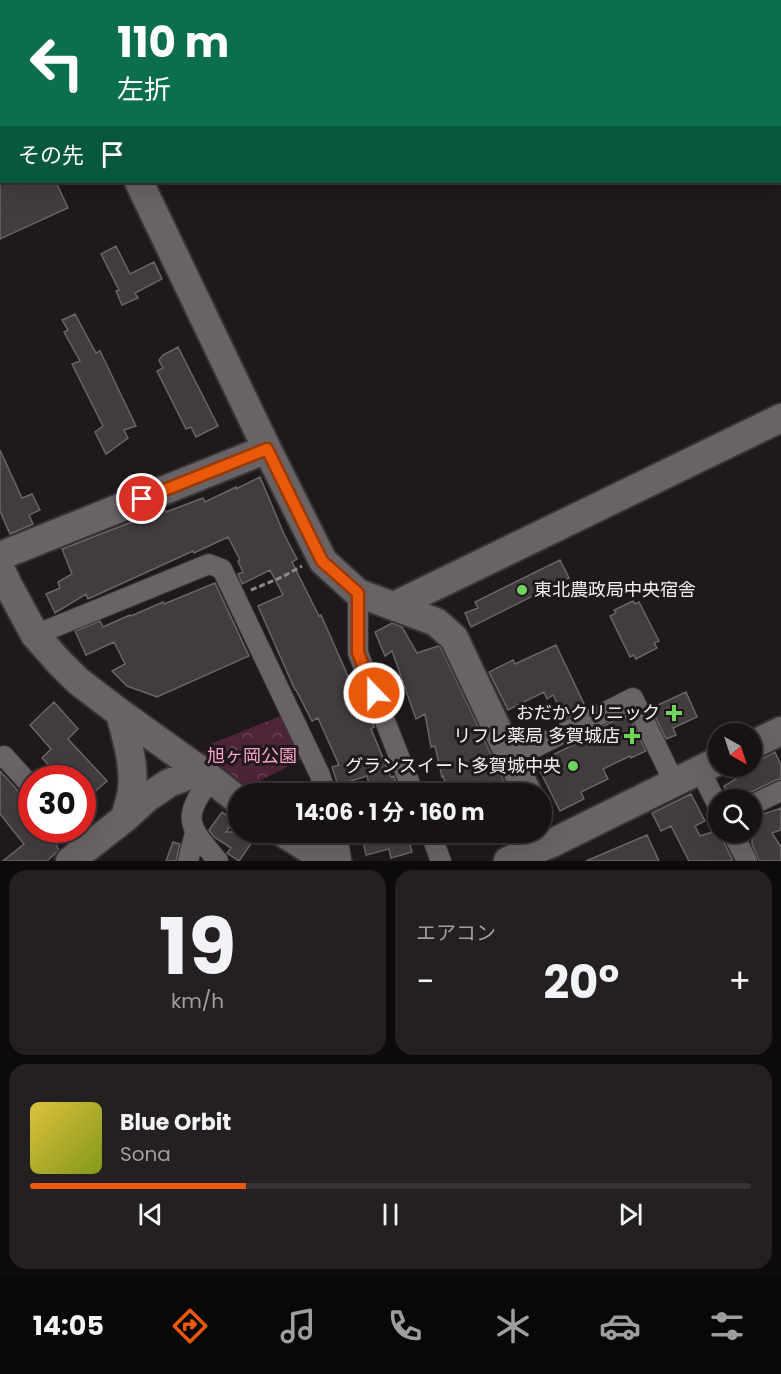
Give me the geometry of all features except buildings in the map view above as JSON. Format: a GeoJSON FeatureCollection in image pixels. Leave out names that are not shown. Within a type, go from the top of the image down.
{"type":"FeatureCollection","features":[{"type":"Feature","properties":{"kind":"street"},"geometry":{"type":"LineString","coordinates":[[139,183],[322,561],[358,593],[436,622],[454,638],[523,783]]}},
{"type":"Feature","properties":{"kind":"street"},"geometry":{"type":"LineString","coordinates":[[394,606],[781,418]]}},
{"type":"Feature","properties":{"kind":"street"},"geometry":{"type":"LineString","coordinates":[[0,556],[267,449]]}},
{"type":"Feature","properties":{"kind":"street"},"geometry":{"type":"LineString","coordinates":[[35,635],[209,564],[222,569],[323,783]]}},
{"type":"Feature","properties":{"kind":"street"},"geometry":{"type":"LineString","coordinates":[[0,568],[35,635],[59,663],[120,713],[228,792]]}},
{"type":"Feature","properties":{"kind":"street"},"geometry":{"type":"LineString","coordinates":[[358,593],[358,653],[410,783]]}},
{"type":"Feature","properties":{"kind":"street"},"geometry":{"type":"LineString","coordinates":[[512,759],[633,698],[674,782]]}},
{"type":"Feature","properties":{"kind":"street"},"geometry":{"type":"LineString","coordinates":[[120,713],[133,772],[132,792],[125,818]]}},
{"type":"Feature","properties":{"kind":"street"},"geometry":{"type":"LineString","coordinates":[[762,740],[781,731]]}},
{"type":"Feature","properties":{"kind":"street"},"geometry":{"type":"LineString","coordinates":[[0,758],[4,756],[18,772]]}},
{"type":"Feature","properties":{"kind":"street"},"geometry":{"type":"LineString","coordinates":[[552,830],[674,782],[708,765]]}},
{"type":"Feature","properties":{"kind":"street"},"geometry":{"type":"LineString","coordinates":[[75,846],[125,818],[148,797],[170,783],[206,775]]}},
{"type":"Feature","properties":{"kind":"street"},"geometry":{"type":"LineString","coordinates":[[188,861],[195,833],[191,810],[201,792],[206,775]]}},
{"type":"Feature","properties":{"kind":"street"},"geometry":{"type":"LineString","coordinates":[[762,800],[781,791]]}},
{"type":"Feature","properties":{"kind":"street"},"geometry":{"type":"LineString","coordinates":[[195,833],[218,861]]}},
{"type":"Feature","properties":{"kind":"street"},"geometry":{"type":"LineString","coordinates":[[299,843],[312,851],[339,861],[338,843]]}},
{"type":"Feature","properties":{"kind":"street"},"geometry":{"type":"LineString","coordinates":[[434,843],[441,861]]}},
{"type":"Feature","properties":{"kind":"street"},"geometry":{"type":"LineString","coordinates":[[508,861],[532,843]]}},
{"type":"Feature","properties":{"kind":"street"},"geometry":{"type":"LineString","coordinates":[[738,843],[747,861]]}},
{"type":"Feature","properties":{"kind":"path"},"geometry":{"type":"LineString","coordinates":[[268,584],[308,563]]}},
{"type":"Feature","properties":{"kind":"green space","name":"旭ヶ岡公園"},"geometry":{"type":"Polygon","coordinates":[[[283,715],[304,758],[256,783],[243,783],[203,753],[208,745],[283,715]]]}},
{"type":"Feature","properties":{"kind":"place","name":"東北農政局中央宿舎"},"geometry":{"type":"Point","coordinates":[522,590]}},
{"type":"Feature","properties":{"kind":"place","name":"おだかクリニック"},"geometry":{"type":"Point","coordinates":[674,713]}},
{"type":"Feature","properties":{"kind":"place","name":"リフレ薬局 多賀城店"},"geometry":{"type":"Point","coordinates":[632,736]}},
{"type":"Feature","properties":{"kind":"place","name":"グランスイート多賀城中央"},"geometry":{"type":"Point","coordinates":[573,766]}},
{"type":"Feature","properties":{"kind":"route"},"geometry":{"type":"LineString","coordinates":[[142,499],[267,449],[322,561],[358,593],[358,653],[374,693]]}}]}
